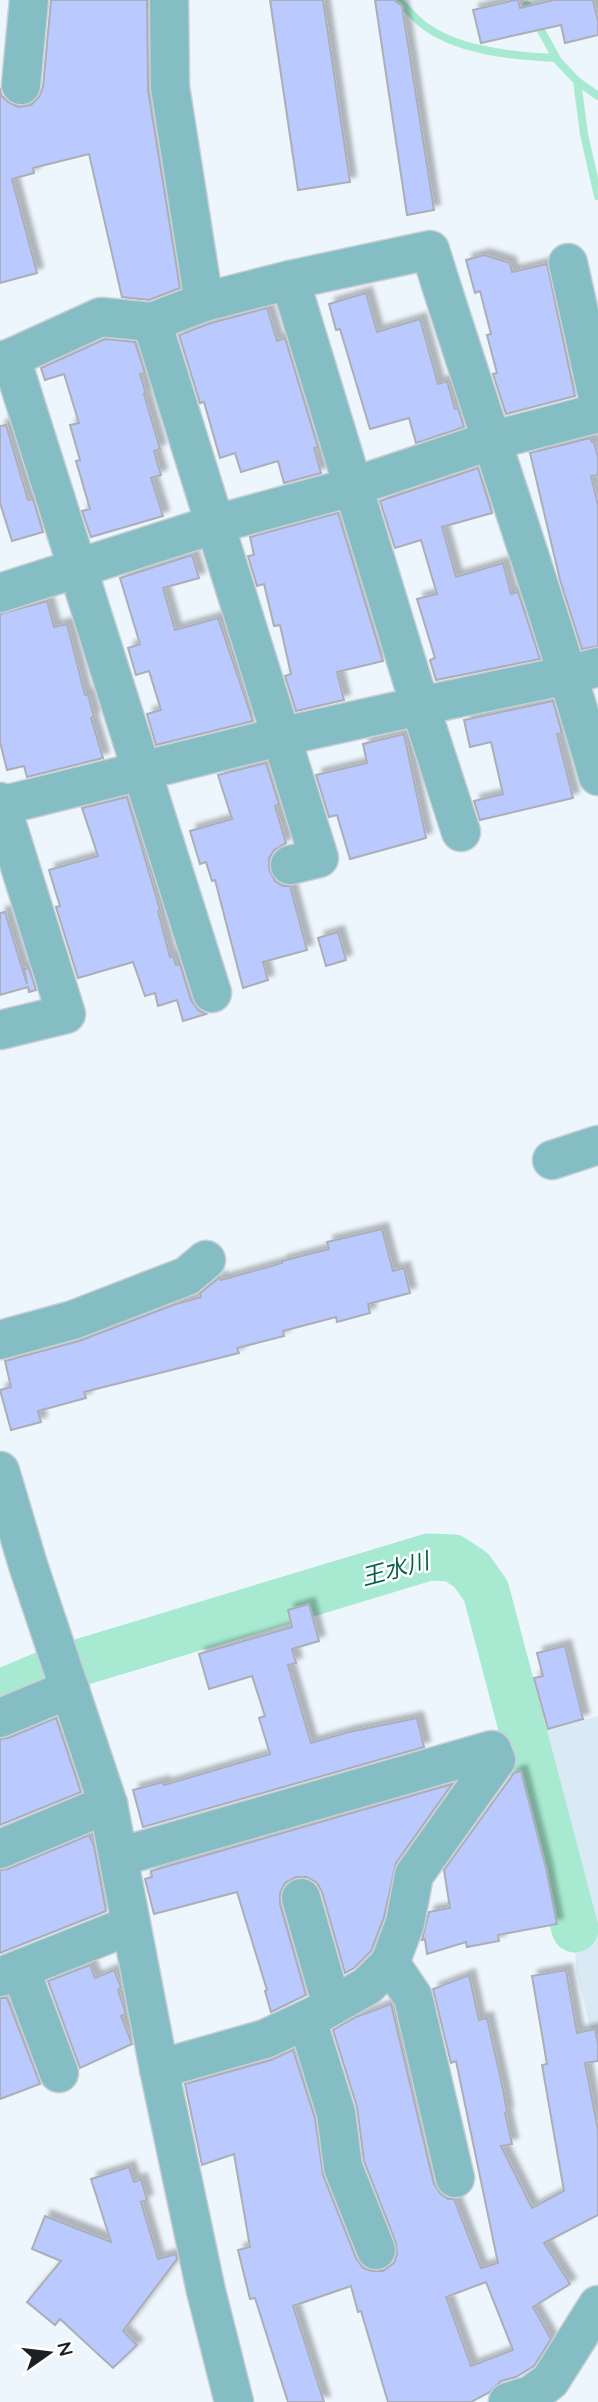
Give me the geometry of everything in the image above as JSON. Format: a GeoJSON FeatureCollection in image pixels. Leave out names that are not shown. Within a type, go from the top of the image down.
{"type":"FeatureCollection","features":[{"type":"Feature","properties":{"kind":"street"},"geometry":{"type":"LineString","coordinates":[[21,85],[29,0]]}},
{"type":"Feature","properties":{"kind":"street"},"geometry":{"type":"LineString","coordinates":[[169,0],[170,88],[204,302]]}},
{"type":"Feature","properties":{"kind":"street"},"geometry":{"type":"LineString","coordinates":[[212,993],[79,568],[6,359],[101,317],[152,322],[204,302],[430,250],[490,440],[583,671],[598,776]]}},
{"type":"Feature","properties":{"kind":"street"},"geometry":{"type":"LineString","coordinates":[[568,263],[598,398]]}},
{"type":"Feature","properties":{"kind":"street"},"geometry":{"type":"LineString","coordinates":[[290,281],[461,832]]}},
{"type":"Feature","properties":{"kind":"street"},"geometry":{"type":"LineString","coordinates":[[152,322],[279,737],[319,858],[290,865]]}},
{"type":"Feature","properties":{"kind":"street"},"geometry":{"type":"LineString","coordinates":[[0,593],[216,524],[352,487],[490,440],[598,413]]}},
{"type":"Feature","properties":{"kind":"street"},"geometry":{"type":"LineString","coordinates":[[0,1030],[66,1014],[0,804],[279,737],[583,671]]}},
{"type":"Feature","properties":{"kind":"street"},"geometry":{"type":"LineString","coordinates":[[552,1160],[598,1145]]}},
{"type":"Feature","properties":{"kind":"street"},"geometry":{"type":"LineString","coordinates":[[0,1340],[86,1315],[187,1276],[206,1260]]}},
{"type":"Feature","properties":{"kind":"street"},"geometry":{"type":"LineString","coordinates":[[0,1471],[107,1804],[159,2070],[206,2291],[234,2402]]}},
{"type":"Feature","properties":{"kind":"street"},"geometry":{"type":"LineString","coordinates":[[0,1718],[69,1689]]}},
{"type":"Feature","properties":{"kind":"street"},"geometry":{"type":"LineString","coordinates":[[119,1857],[492,1750],[496,1760],[414,1875],[405,1923],[390,1963],[367,1986],[265,2039],[159,2070]]}},
{"type":"Feature","properties":{"kind":"street"},"geometry":{"type":"LineString","coordinates":[[0,1849],[107,1804]]}},
{"type":"Feature","properties":{"kind":"street"},"geometry":{"type":"LineString","coordinates":[[300,1898],[343,2167],[376,2250]]}},
{"type":"Feature","properties":{"kind":"street"},"geometry":{"type":"LineString","coordinates":[[59,2073],[10,1973],[131,1925]]}},
{"type":"Feature","properties":{"kind":"street"},"geometry":{"type":"LineString","coordinates":[[390,1963],[413,1997],[455,2178]]}},
{"type":"Feature","properties":{"kind":"street"},"geometry":{"type":"LineString","coordinates":[[508,2402],[531,2395],[550,2381],[598,2305]]}},
{"type":"Feature","properties":{"kind":"shaded area"},"geometry":{"type":"Polygon","coordinates":[[[598,1716],[598,2061],[576,1970],[575,1949],[589,1929],[539,1733],[598,1716]]]}},
{"type":"Feature","properties":{"kind":"building"},"geometry":{"type":"Polygon","coordinates":[[[51,0],[147,0],[148,90],[180,288],[149,300],[122,297],[89,154],[33,168],[34,173],[12,179],[37,273],[0,283],[0,88],[1,95],[18,107],[31,105],[39,97],[43,87],[51,0]]]}},
{"type":"Feature","properties":{"kind":"building"},"geometry":{"type":"Polygon","coordinates":[[[270,0],[323,0],[350,182],[298,190],[270,0]]]}},
{"type":"Feature","properties":{"kind":"building"},"geometry":{"type":"Polygon","coordinates":[[[375,0],[394,0],[402,6],[434,210],[407,215],[375,0]]]}},
{"type":"Feature","properties":{"kind":"building"},"geometry":{"type":"Polygon","coordinates":[[[518,0],[520,8],[554,0],[593,0],[598,35],[565,43],[561,25],[481,43],[473,10],[518,0]]]}},
{"type":"Feature","properties":{"kind":"building"},"geometry":{"type":"Polygon","coordinates":[[[484,255],[510,263],[512,272],[547,264],[575,396],[506,414],[493,374],[497,373],[487,335],[491,334],[480,291],[475,293],[466,260],[484,255]]]}},
{"type":"Feature","properties":{"kind":"building"},"geometry":{"type":"Polygon","coordinates":[[[366,293],[377,332],[420,319],[438,384],[447,381],[455,409],[458,408],[464,427],[416,443],[409,418],[370,429],[340,329],[336,330],[329,304],[366,293]]]}},
{"type":"Feature","properties":{"kind":"building"},"geometry":{"type":"Polygon","coordinates":[[[267,308],[277,341],[285,338],[318,447],[314,448],[321,473],[284,483],[278,461],[241,472],[235,453],[220,458],[204,402],[200,403],[179,335],[267,308]]]}},
{"type":"Feature","properties":{"kind":"building"},"geometry":{"type":"Polygon","coordinates":[[[105,339],[135,342],[145,373],[140,374],[144,394],[160,449],[154,451],[161,475],[151,478],[163,516],[91,537],[82,511],[90,509],[76,461],[80,460],[70,425],[79,423],[64,374],[45,380],[41,368],[105,339]]]}},
{"type":"Feature","properties":{"kind":"building"},"geometry":{"type":"Polygon","coordinates":[[[6,425],[28,500],[33,499],[43,532],[12,541],[0,503],[0,426],[6,425]]]}},
{"type":"Feature","properties":{"kind":"building"},"geometry":{"type":"Polygon","coordinates":[[[590,438],[594,442],[598,457],[598,475],[591,476],[598,505],[598,646],[582,649],[560,580],[530,453],[590,438]]]}},
{"type":"Feature","properties":{"kind":"building"},"geometry":{"type":"Polygon","coordinates":[[[478,468],[492,513],[442,527],[456,577],[503,563],[511,594],[518,592],[540,659],[436,680],[430,660],[435,658],[417,599],[437,594],[421,540],[395,548],[380,501],[478,468]]]}},
{"type":"Feature","properties":{"kind":"building"},"geometry":{"type":"Polygon","coordinates":[[[338,513],[383,661],[337,672],[344,700],[296,711],[285,676],[291,674],[280,625],[274,626],[264,584],[257,586],[248,556],[254,555],[250,537],[338,513]]]}},
{"type":"Feature","properties":{"kind":"building"},"geometry":{"type":"Polygon","coordinates":[[[192,555],[199,578],[163,588],[175,630],[218,618],[253,721],[156,745],[147,714],[161,710],[149,671],[136,675],[128,648],[140,644],[120,578],[192,555]]]}},
{"type":"Feature","properties":{"kind":"building"},"geometry":{"type":"Polygon","coordinates":[[[47,601],[54,627],[67,624],[103,758],[27,777],[24,766],[7,770],[0,742],[0,614],[47,601]]]}},
{"type":"Feature","properties":{"kind":"building"},"geometry":{"type":"Polygon","coordinates":[[[553,701],[562,733],[557,734],[573,798],[480,820],[474,801],[503,794],[491,742],[470,747],[464,720],[553,701]]]}},
{"type":"Feature","properties":{"kind":"building"},"geometry":{"type":"Polygon","coordinates":[[[404,734],[426,838],[350,859],[337,815],[329,817],[316,775],[367,763],[363,744],[404,734]]]}},
{"type":"Feature","properties":{"kind":"building"},"geometry":{"type":"Polygon","coordinates":[[[266,763],[279,804],[275,806],[286,843],[274,850],[269,858],[269,869],[275,881],[283,886],[290,886],[307,950],[263,962],[268,980],[243,988],[215,880],[212,881],[206,862],[200,864],[190,831],[232,819],[218,775],[266,763]]]}},
{"type":"Feature","properties":{"kind":"building"},"geometry":{"type":"Polygon","coordinates":[[[127,797],[160,910],[158,911],[170,957],[173,956],[176,965],[180,964],[191,1000],[198,1010],[206,1014],[183,1021],[177,1000],[158,1006],[155,993],[145,996],[133,962],[78,978],[56,907],[60,906],[49,870],[98,856],[82,808],[127,797]]]}},
{"type":"Feature","properties":{"kind":"building"},"geometry":{"type":"Polygon","coordinates":[[[5,912],[27,984],[24,969],[29,968],[36,990],[29,992],[28,987],[0,995],[0,913],[5,912]]]}},
{"type":"Feature","properties":{"kind":"building"},"geometry":{"type":"Polygon","coordinates":[[[338,932],[346,960],[326,966],[318,938],[338,932]]]}},
{"type":"Feature","properties":{"kind":"building"},"geometry":{"type":"Polygon","coordinates":[[[382,1229],[393,1271],[404,1268],[410,1293],[368,1304],[370,1313],[337,1322],[336,1317],[283,1331],[284,1336],[237,1348],[239,1353],[84,1392],[86,1398],[38,1411],[41,1422],[11,1430],[0,1390],[11,1387],[5,1361],[79,1341],[201,1297],[200,1293],[220,1277],[221,1280],[282,1263],[329,1249],[327,1242],[382,1229]]]}},
{"type":"Feature","properties":{"kind":"building"},"geometry":{"type":"Polygon","coordinates":[[[309,1604],[319,1641],[292,1649],[296,1663],[288,1665],[311,1743],[417,1718],[424,1747],[143,1827],[133,1790],[163,1782],[164,1785],[270,1754],[259,1718],[265,1716],[252,1676],[209,1689],[199,1654],[292,1627],[288,1610],[309,1604]]]}},
{"type":"Feature","properties":{"kind":"building"},"geometry":{"type":"Polygon","coordinates":[[[565,1646],[583,1719],[548,1729],[534,1678],[543,1676],[537,1653],[565,1646]]]}},
{"type":"Feature","properties":{"kind":"building"},"geometry":{"type":"Polygon","coordinates":[[[56,1718],[81,1792],[0,1825],[0,1739],[56,1718]]]}},
{"type":"Feature","properties":{"kind":"building"},"geometry":{"type":"Polygon","coordinates":[[[521,1771],[546,1868],[557,1924],[498,1935],[499,1941],[467,1947],[466,1942],[427,1954],[425,1939],[422,1940],[429,1912],[450,1908],[444,1870],[514,1773],[521,1771]]]}},
{"type":"Feature","properties":{"kind":"building"},"geometry":{"type":"Polygon","coordinates":[[[452,1784],[396,1863],[384,1917],[371,1951],[354,1968],[345,1973],[322,1892],[317,1883],[307,1877],[296,1877],[285,1883],[280,1893],[280,1904],[306,1995],[271,2012],[265,1991],[267,1990],[237,1892],[154,1914],[145,1879],[152,1877],[151,1871],[452,1784]]]}},
{"type":"Feature","properties":{"kind":"building"},"geometry":{"type":"Polygon","coordinates":[[[89,1835],[94,1846],[106,1911],[0,1953],[0,1870],[89,1835]]]}},
{"type":"Feature","properties":{"kind":"building"},"geometry":{"type":"Polygon","coordinates":[[[90,1965],[95,1978],[114,1970],[121,1987],[118,1990],[126,2014],[121,2016],[132,2044],[80,2068],[48,1981],[90,1965]]]}},
{"type":"Feature","properties":{"kind":"building"},"geometry":{"type":"Polygon","coordinates":[[[566,1970],[577,2033],[595,2029],[598,2044],[598,2061],[585,2063],[598,2130],[598,2215],[544,2243],[570,2284],[533,2307],[551,2339],[534,2366],[516,2377],[501,2381],[490,2392],[471,2402],[388,2402],[351,2286],[293,2306],[324,2402],[288,2402],[255,2298],[250,2299],[238,2250],[250,2247],[234,2154],[202,2165],[185,2084],[271,2060],[293,2050],[315,2118],[323,2175],[356,2258],[363,2268],[383,2271],[394,2263],[396,2243],[364,2161],[357,2107],[333,2030],[356,2017],[391,2004],[434,2184],[448,2199],[454,2199],[481,2268],[498,2263],[456,2061],[451,2063],[433,1989],[469,1975],[479,2020],[487,2018],[503,2089],[512,2144],[501,2146],[532,2208],[564,2191],[542,2065],[547,2064],[532,1976],[566,1970]],[[486,2282],[446,2297],[471,2366],[513,2350],[486,2282]]]}},
{"type":"Feature","properties":{"kind":"building"},"geometry":{"type":"Polygon","coordinates":[[[0,1998],[7,1998],[40,2084],[0,2099],[0,1998]]]}},
{"type":"Feature","properties":{"kind":"building"},"geometry":{"type":"Polygon","coordinates":[[[129,2167],[134,2182],[141,2179],[147,2200],[141,2202],[158,2259],[176,2254],[177,2259],[123,2331],[137,2345],[113,2368],[60,2319],[55,2325],[27,2302],[61,2261],[32,2249],[45,2216],[111,2242],[91,2179],[129,2167]]]}},
{"type":"Feature","properties":{"kind":"waterway"},"geometry":{"type":"LineString","coordinates":[[398,0],[421,23],[451,40],[486,50],[556,58]]}},
{"type":"Feature","properties":{"kind":"waterway"},"geometry":{"type":"LineString","coordinates":[[527,5],[558,61],[577,81],[584,134],[598,196]]}},
{"type":"Feature","properties":{"kind":"waterway"},"geometry":{"type":"LineString","coordinates":[[577,81],[598,96]]}},
{"type":"Feature","properties":{"kind":"waterway","name":"王水川"},"geometry":{"type":"LineString","coordinates":[[0,1693],[55,1670],[429,1557],[453,1558],[471,1570],[486,1591],[575,1929]]}}]}
